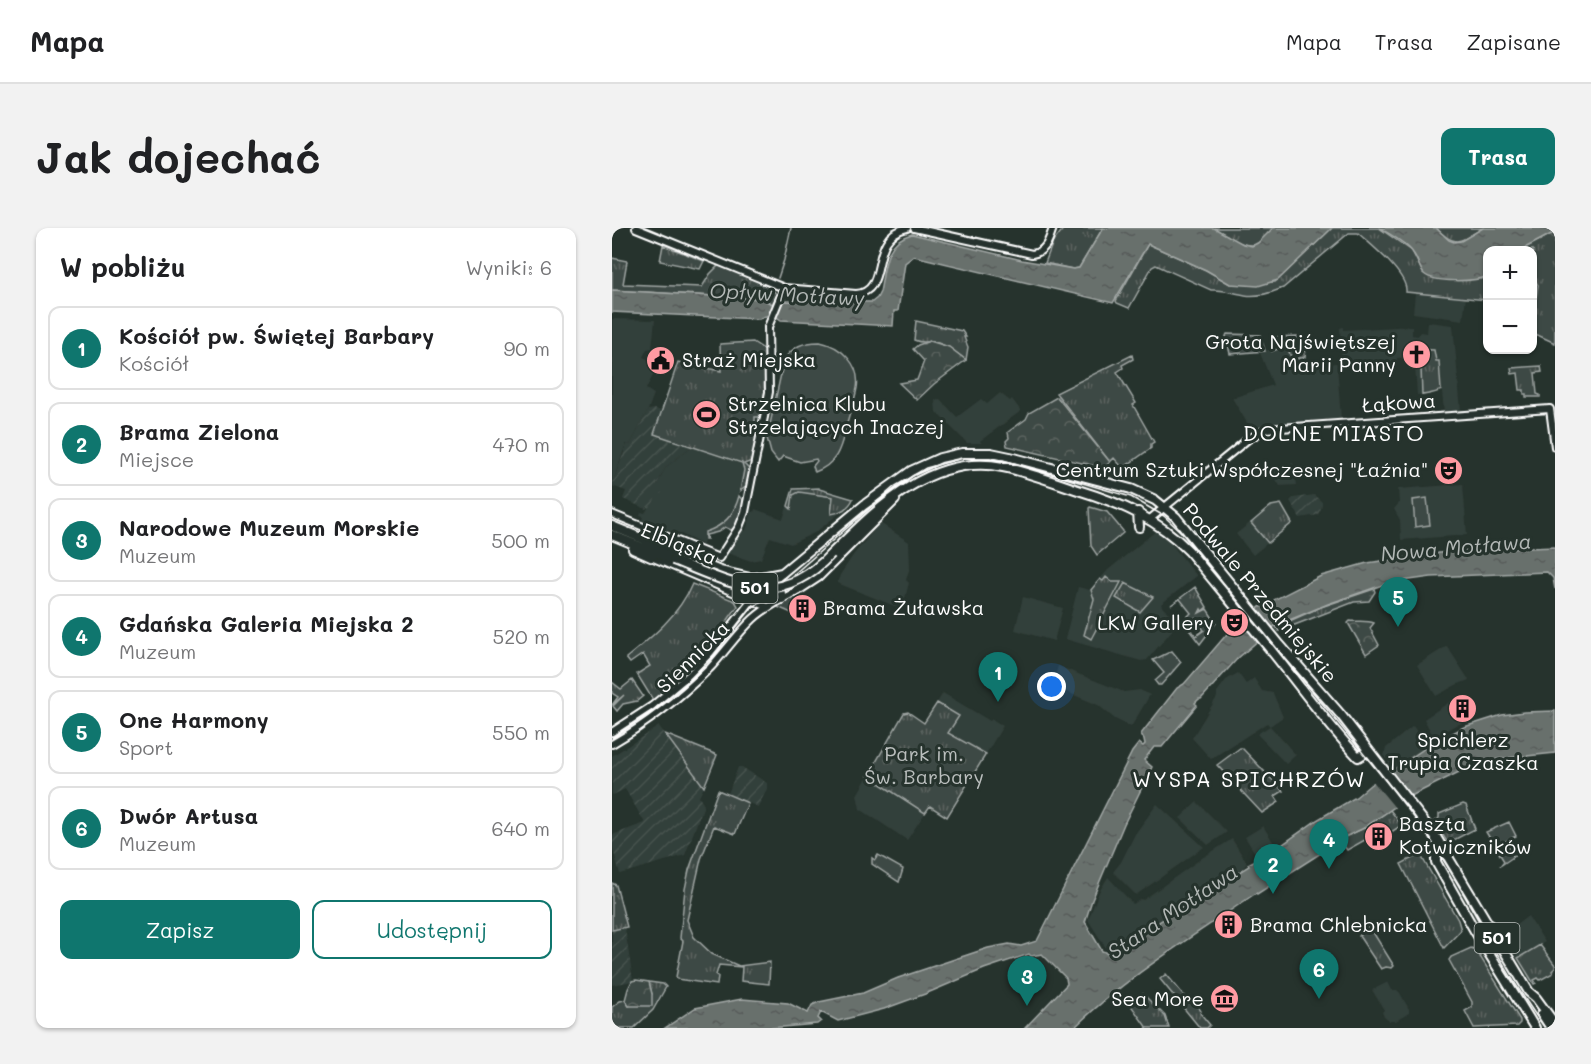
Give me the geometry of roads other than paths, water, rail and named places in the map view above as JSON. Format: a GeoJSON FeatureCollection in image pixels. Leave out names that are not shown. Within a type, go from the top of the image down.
{"type":"FeatureCollection","features":[{"type":"Feature","properties":{"kind":"main road","name":"Podwale Przedmiejskie"},"geometry":{"type":"LineString","coordinates":[[782,573],[898,478],[923,464],[957,454],[983,453],[1010,456],[1147,495],[1165,506],[1176,517],[1280,645],[1326,697],[1436,837],[1529,992],[1555,1024]]}},
{"type":"Feature","properties":{"kind":"main road","name":"Podwale Przedmiejskie"},"geometry":{"type":"LineString","coordinates":[[831,554],[874,512],[904,490],[943,470],[991,465],[1065,485],[1138,512],[1175,537],[1272,651],[1316,711],[1358,757],[1368,751]]}},
{"type":"Feature","properties":{"kind":"main road"},"geometry":{"type":"LineString","coordinates":[[795,592],[826,570],[904,490]]}},
{"type":"Feature","properties":{"kind":"main road"},"geometry":{"type":"LineString","coordinates":[[1138,512],[1139,527]]}},
{"type":"Feature","properties":{"kind":"main road","name":"Elbląska"},"geometry":{"type":"LineString","coordinates":[[612,526],[720,572],[751,579],[782,573]]}},
{"type":"Feature","properties":{"kind":"main road","name":"Elbląska"},"geometry":{"type":"LineString","coordinates":[[612,535],[736,585],[750,587],[786,585],[804,577],[831,554]]}},
{"type":"Feature","properties":{"kind":"main road"},"geometry":{"type":"LineString","coordinates":[[612,540],[651,557]]}},
{"type":"Feature","properties":{"kind":"main road"},"geometry":{"type":"LineString","coordinates":[[751,579],[771,583],[780,589],[782,600]]}},
{"type":"Feature","properties":{"kind":"main road","name":"501"},"geometry":{"type":"LineString","coordinates":[[1436,837],[1436,861],[1475,931],[1535,1028]]}},
{"type":"Feature","properties":{"kind":"main road"},"geometry":{"type":"LineString","coordinates":[[1529,992],[1551,1028]]}},
{"type":"Feature","properties":{"kind":"street"},"geometry":{"type":"LineString","coordinates":[[636,228],[784,288],[856,294],[865,293],[875,282],[887,240],[898,231],[907,228]]}},
{"type":"Feature","properties":{"kind":"street"},"geometry":{"type":"LineString","coordinates":[[914,228],[1028,254],[1040,252],[1048,242],[1053,228]]}},
{"type":"Feature","properties":{"kind":"street"},"geometry":{"type":"LineString","coordinates":[[612,514],[719,558],[739,527],[745,512],[769,392],[768,332],[772,315],[784,288]]}},
{"type":"Feature","properties":{"kind":"street","name":"Łąkowa"},"geometry":{"type":"LineString","coordinates":[[1150,519],[1247,440],[1266,429],[1550,409],[1555,447]]}},
{"type":"Feature","properties":{"kind":"street","name":"Elbląska"},"geometry":{"type":"LineString","coordinates":[[651,557],[768,607]]}},
{"type":"Feature","properties":{"kind":"street","name":"Siennicka"},"geometry":{"type":"LineString","coordinates":[[612,732],[652,706],[689,675],[711,652],[752,600],[782,573]]}},
{"type":"Feature","properties":{"kind":"street"},"geometry":{"type":"LineString","coordinates":[[771,583],[795,592]]}},
{"type":"Feature","properties":{"kind":"street","name":"Siennicka"},"geometry":{"type":"LineString","coordinates":[[612,744],[657,715],[684,693],[750,622],[768,607],[795,592]]}},
{"type":"Feature","properties":{"kind":"water"},"geometry":{"type":"Polygon","coordinates":[[[1103,228],[1214,228],[1243,244],[1252,246],[1273,228],[1332,228],[1278,280],[1258,286],[1230,284],[1206,270],[1148,244],[1113,303],[914,256],[905,263],[898,311],[894,311],[893,326],[781,320],[770,315],[759,319],[612,312],[612,290],[764,299],[776,304],[784,301],[872,302],[880,292],[887,257],[891,249],[903,238],[912,234],[1022,260],[1073,269],[1079,268],[1103,228]]]}},
{"type":"Feature","properties":{"kind":"water"},"geometry":{"type":"Polygon","coordinates":[[[1380,228],[1436,228],[1454,242],[1461,241],[1483,228],[1555,228],[1555,232],[1529,246],[1483,246],[1483,278],[1455,281],[1437,279],[1424,274],[1415,255],[1403,243],[1380,228]]]}},
{"type":"Feature","properties":{"kind":"water"},"geometry":{"type":"Polygon","coordinates":[[[1555,547],[1555,589],[1553,578],[1547,572],[1431,577],[1388,583],[1275,626],[1237,659],[1195,703],[1197,705],[1162,747],[1154,747],[1144,760],[1152,767],[1124,824],[1085,922],[1102,951],[1109,953],[1249,866],[1248,864],[1276,849],[1427,747],[1464,727],[1502,715],[1555,711],[1555,753],[1499,759],[1473,765],[1411,796],[1362,829],[1332,843],[1332,846],[1256,893],[1162,957],[1074,1028],[1025,1028],[1067,984],[1066,978],[1042,954],[1031,956],[1029,954],[984,969],[884,1009],[838,1021],[821,1012],[818,1018],[821,1021],[817,1024],[771,1028],[665,1028],[695,1008],[742,999],[788,1003],[808,1013],[812,1005],[819,1002],[863,993],[898,978],[988,948],[1009,944],[1021,946],[1037,941],[1132,752],[1139,743],[1143,746],[1145,744],[1141,734],[1177,688],[1184,684],[1227,634],[1260,607],[1321,576],[1367,563],[1454,551],[1555,547]]]}},
{"type":"Feature","properties":{"kind":"waterway","name":"Opływ Motławy"},"geometry":{"type":"LineString","coordinates":[[778,278],[791,228]]}},
{"type":"Feature","properties":{"kind":"tram line"},"geometry":{"type":"LineString","coordinates":[[612,738],[650,713],[685,684],[713,656],[751,609],[894,487],[926,468],[963,458],[1003,460],[1131,497],[1164,516],[1181,532],[1409,809],[1428,835],[1510,974],[1545,1028]]}},
{"type":"Feature","properties":{"kind":"place","name":"Grota Najświętszej Marii Panny"},"geometry":{"type":"Point","coordinates":[1417,354]}},
{"type":"Feature","properties":{"kind":"place","name":"Straż Miejska"},"geometry":{"type":"Point","coordinates":[661,360]}},
{"type":"Feature","properties":{"kind":"place","name":"Strzelnica Klubu Strzelających Inaczej"},"geometry":{"type":"Point","coordinates":[707,415]}},
{"type":"Feature","properties":{"kind":"place","name":"Centrum Sztuki Współczesnej \"Łaźnia\""},"geometry":{"type":"Point","coordinates":[1449,470]}},
{"type":"Feature","properties":{"kind":"place","name":"Brama Żuławska"},"geometry":{"type":"Point","coordinates":[802,608]}},
{"type":"Feature","properties":{"kind":"place","name":"LKW Gallery"},"geometry":{"type":"Point","coordinates":[1235,623]}},
{"type":"Feature","properties":{"kind":"place","name":"One Harmony"},"geometry":{"type":"Point","coordinates":[1398,627]}},
{"type":"Feature","properties":{"kind":"place","name":"Kościół pw. Świętej Barbary"},"geometry":{"type":"Point","coordinates":[998,702]}},
{"type":"Feature","properties":{"kind":"place","name":"Spichlerz Trupia Czaszka"},"geometry":{"type":"Point","coordinates":[1463,709]}},
{"type":"Feature","properties":{"kind":"place","name":"Baszta Kotwiczników"},"geometry":{"type":"Point","coordinates":[1378,836]}},
{"type":"Feature","properties":{"kind":"place","name":"Gdańska Galeria Miejska 2"},"geometry":{"type":"Point","coordinates":[1329,869]}},
{"type":"Feature","properties":{"kind":"place","name":"Brama Zielona"},"geometry":{"type":"Point","coordinates":[1273,894]}},
{"type":"Feature","properties":{"kind":"place","name":"Brama Chlebnicka"},"geometry":{"type":"Point","coordinates":[1229,925]}},
{"type":"Feature","properties":{"kind":"place","name":"Sea More"},"geometry":{"type":"Point","coordinates":[1225,999]}},
{"type":"Feature","properties":{"kind":"place","name":"Dwór Artusa"},"geometry":{"type":"Point","coordinates":[1319,999]}},
{"type":"Feature","properties":{"kind":"place","name":"Narodowe Muzeum Morskie"},"geometry":{"type":"Point","coordinates":[1027,1006]}},
{"type":"Feature","properties":{"kind":"district","name":"DOLNE MIASTO"},"geometry":{"type":"Point","coordinates":[1334,433]}},
{"type":"Feature","properties":{"kind":"district","name":"WYSPA SPICHRZÓW"},"geometry":{"type":"Point","coordinates":[1249,779]}},
{"type":"Feature","properties":{"kind":"water label","name":"Nowa Motława"},"geometry":{"type":"Point","coordinates":[1456,548]}},
{"type":"Feature","properties":{"kind":"water label","name":"Stara Motława"},"geometry":{"type":"Point","coordinates":[1173,912]}},
{"type":"Feature","properties":{"kind":"park label","name":"Park im. Św. Barbary"},"geometry":{"type":"Point","coordinates":[924,766]}}]}
